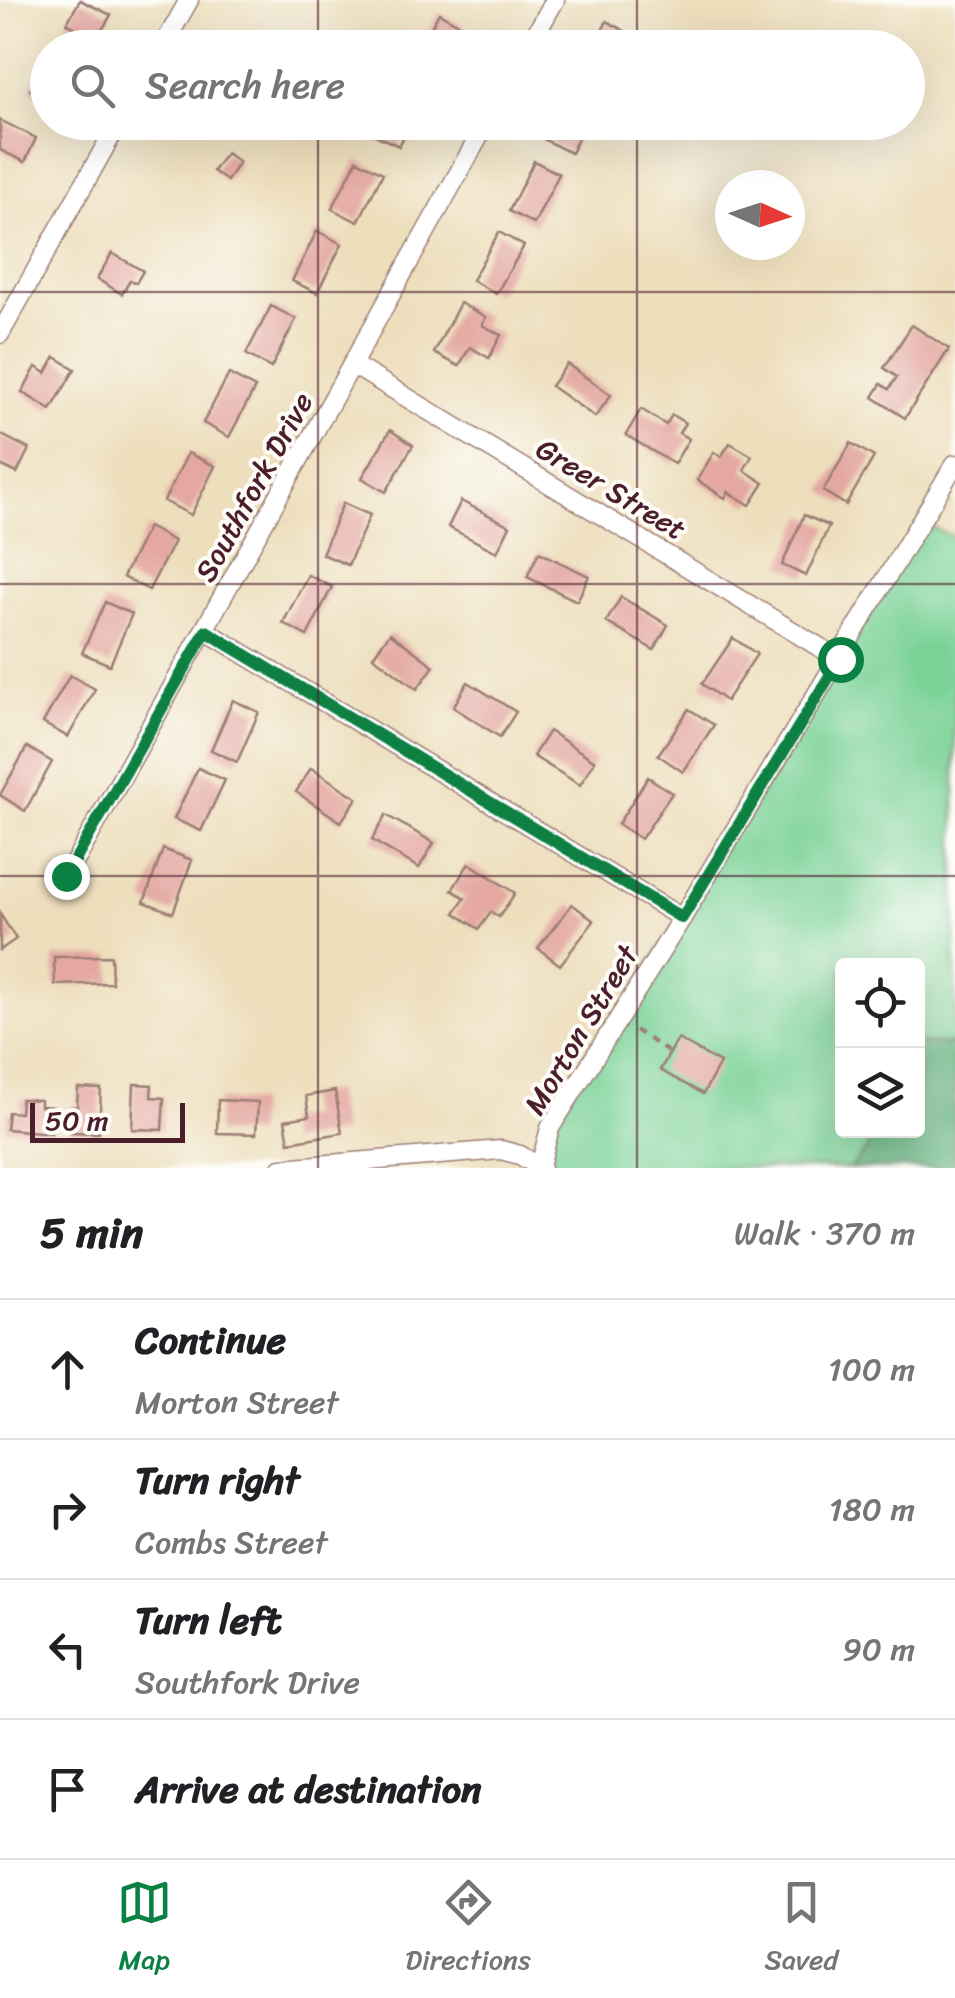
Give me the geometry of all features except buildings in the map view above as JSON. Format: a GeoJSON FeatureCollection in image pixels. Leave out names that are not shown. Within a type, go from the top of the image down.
{"type":"FeatureCollection","features":[{"type":"Feature","properties":{"kind":"street"},"geometry":{"type":"LineString","coordinates":[[172,30],[189,0]]}},
{"type":"Feature","properties":{"kind":"street"},"geometry":{"type":"LineString","coordinates":[[538,30],[555,0]]}},
{"type":"Feature","properties":{"kind":"street"},"geometry":{"type":"LineString","coordinates":[[0,334],[8,299],[109,140]]}},
{"type":"Feature","properties":{"kind":"street","name":"Southfork Drive"},"geometry":{"type":"LineString","coordinates":[[66,876],[477,140]]}},
{"type":"Feature","properties":{"kind":"street","name":"Greer Street"},"geometry":{"type":"LineString","coordinates":[[353,365],[840,659]]}},
{"type":"Feature","properties":{"kind":"street","name":"Morton Street"},"geometry":{"type":"LineString","coordinates":[[540,1167],[550,1128],[840,659],[955,464]]}},
{"type":"Feature","properties":{"kind":"street"},"geometry":{"type":"LineString","coordinates":[[206,631],[682,918]]}},
{"type":"Feature","properties":{"kind":"street"},"geometry":{"type":"LineString","coordinates":[[281,1168],[493,1150],[520,1154],[540,1167]]}},
{"type":"Feature","properties":{"kind":"path"},"geometry":{"type":"LineString","coordinates":[[618,1020],[670,1053]]}},
{"type":"Feature","properties":{"kind":"green space"},"geometry":{"type":"Polygon","coordinates":[[[920,522],[955,538],[955,1044],[925,1044],[925,958],[835,958],[835,1138],[871,1138],[866,1151],[850,1168],[541,1168],[550,1128],[920,522]]]}},
{"type":"Feature","properties":{"kind":"green space"},"geometry":{"type":"Polygon","coordinates":[[[925,1044],[955,1044],[955,1168],[850,1168],[866,1151],[871,1138],[925,1138],[925,1044]]]}},
{"type":"Feature","properties":{"kind":"route"},"geometry":{"type":"LineString","coordinates":[[66,876],[206,631],[682,918],[840,659]]}}]}
